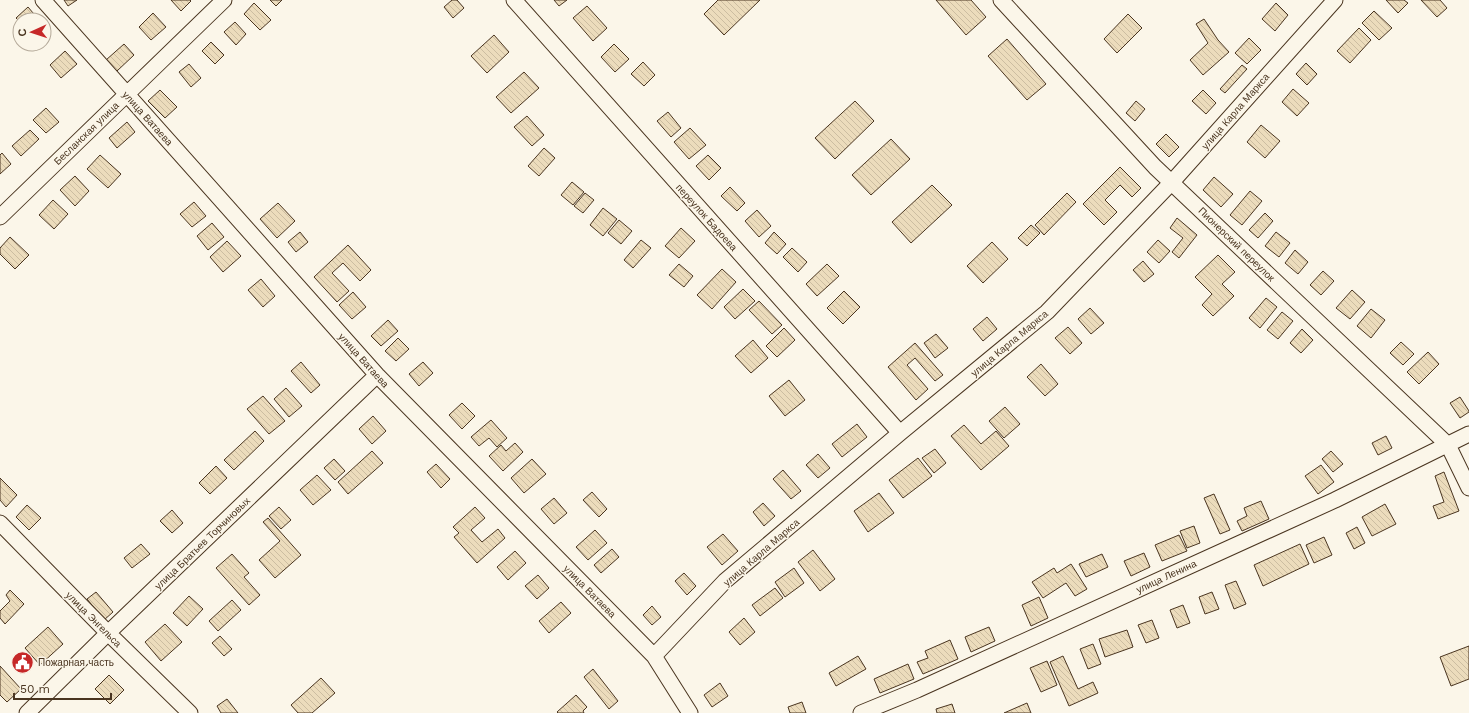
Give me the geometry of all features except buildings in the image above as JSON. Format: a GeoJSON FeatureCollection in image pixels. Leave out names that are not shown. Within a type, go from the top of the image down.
{"type":"FeatureCollection","features":[{"type":"Feature","properties":{"kind":"street","name":"улица Ватаева"},"geometry":{"type":"LineString","coordinates":[[43,0],[377,375],[654,656],[690,713]]}},
{"type":"Feature","properties":{"kind":"street","name":"Бесланская улица"},"geometry":{"type":"LineString","coordinates":[[0,217],[224,0]]}},
{"type":"Feature","properties":{"kind":"street","name":"переулок Бадоева"},"geometry":{"type":"LineString","coordinates":[[514,0],[900,433]]}},
{"type":"Feature","properties":{"kind":"street","name":"Пионерский переулок"},"geometry":{"type":"LineString","coordinates":[[1001,0],[1150,161],[1448,445],[1469,488]]}},
{"type":"Feature","properties":{"kind":"street","name":"улица Карла Маркса"},"geometry":{"type":"LineString","coordinates":[[654,656],[725,582],[900,433],[1047,312],[1172,182],[1335,0]]}},
{"type":"Feature","properties":{"kind":"street","name":"улица Братьев Торчиновых"},"geometry":{"type":"LineString","coordinates":[[27,713],[108,633],[377,375]]}},
{"type":"Feature","properties":{"kind":"street","name":"улица Ленина"},"geometry":{"type":"LineString","coordinates":[[861,713],[917,690],[1306,513],[1469,434]]}},
{"type":"Feature","properties":{"kind":"street","name":"улица Энгельса"},"geometry":{"type":"LineString","coordinates":[[0,523],[108,633],[190,713]]}},
{"type":"Feature","properties":{"kind":"place","name":"Пожарная часть"},"geometry":{"type":"Point","coordinates":[23,662]}}]}
